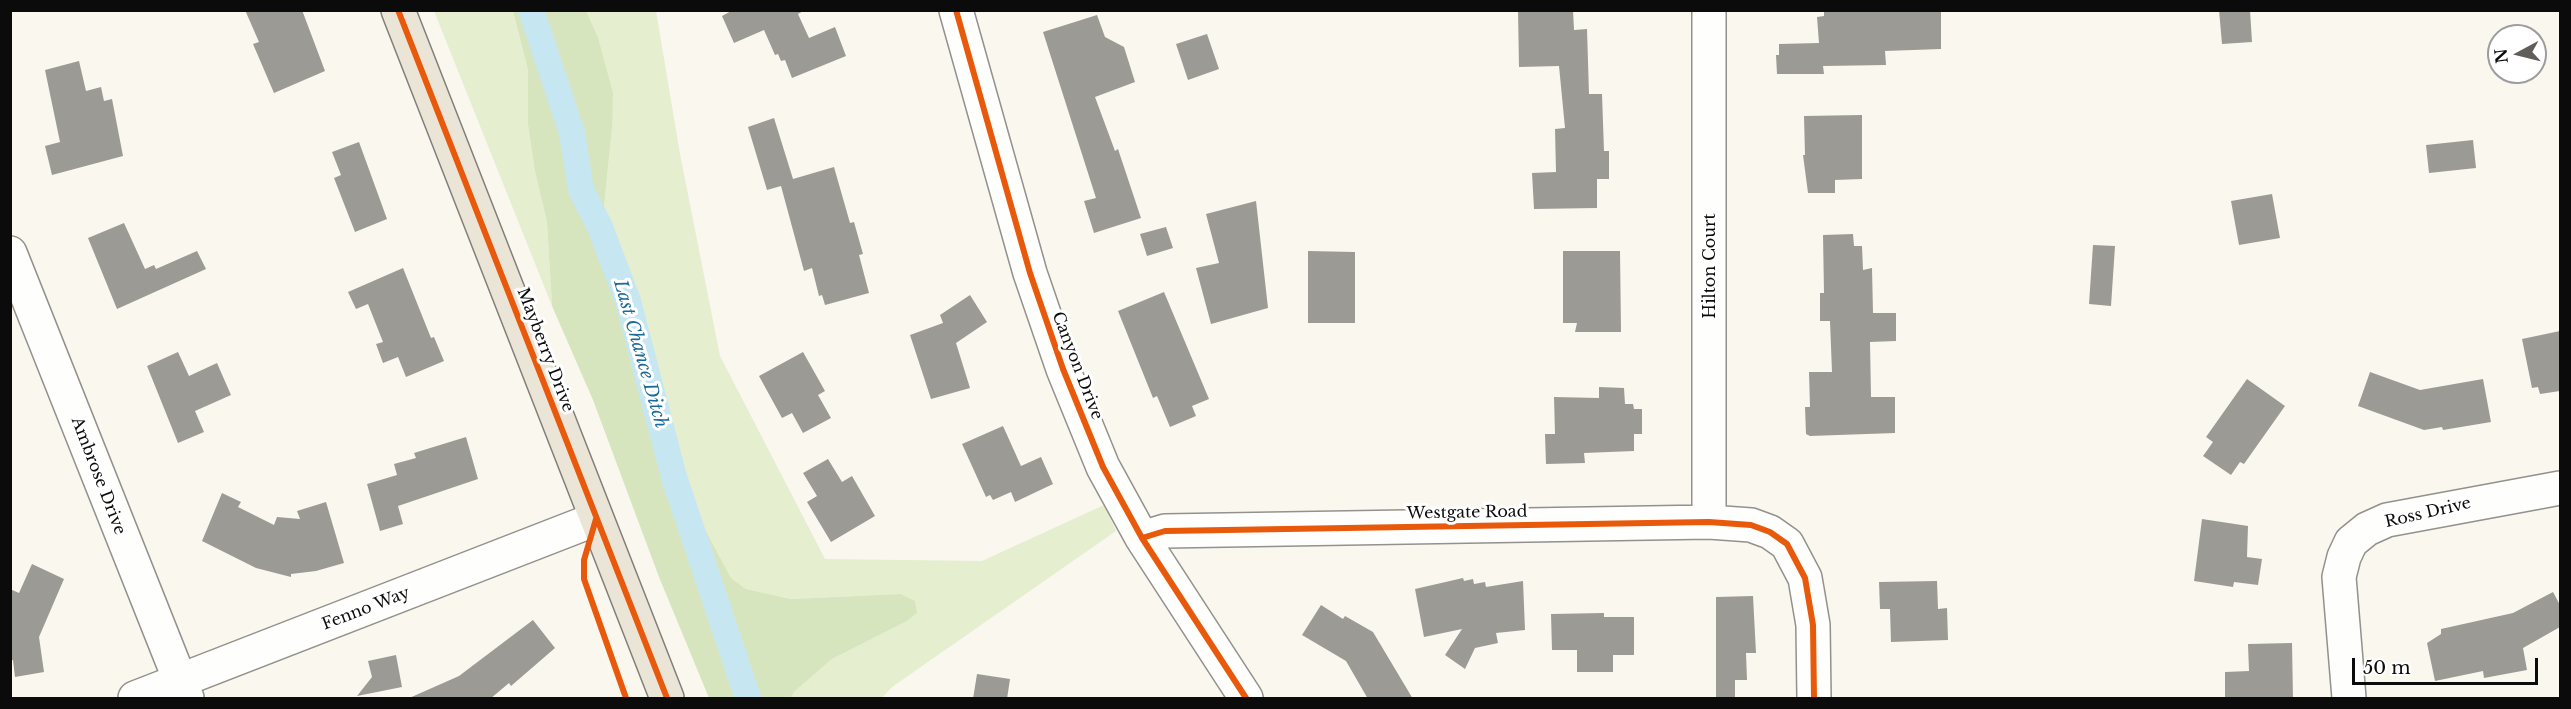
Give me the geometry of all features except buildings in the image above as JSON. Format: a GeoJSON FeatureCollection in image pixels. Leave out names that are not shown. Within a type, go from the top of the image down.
{"type":"FeatureCollection","features":[{"type":"Feature","properties":{"kind":"main road","name":"Mayberry Drive"},"geometry":{"type":"LineString","coordinates":[[398,10],[667,699]]}},
{"type":"Feature","properties":{"kind":"street","name":"Canyon Drive"},"geometry":{"type":"LineString","coordinates":[[956,10],[1045,319],[1103,467],[1142,538],[1246,699]]}},
{"type":"Feature","properties":{"kind":"street","name":"Hilton Court"},"geometry":{"type":"LineString","coordinates":[[1709,10],[1709,522]]}},
{"type":"Feature","properties":{"kind":"street","name":"Ambrose Drive"},"geometry":{"type":"LineString","coordinates":[[10,253],[183,690]]}},
{"type":"Feature","properties":{"kind":"street","name":"Ross Drive"},"geometry":{"type":"LineString","coordinates":[[2349,699],[2339,577],[2351,542],[2367,529],[2387,520],[2560,488]]}},
{"type":"Feature","properties":{"kind":"street","name":"Fenno Way"},"geometry":{"type":"LineString","coordinates":[[135,699],[183,690],[596,519]]}},
{"type":"Feature","properties":{"kind":"street","name":"Westgate Road"},"geometry":{"type":"LineString","coordinates":[[1142,538],[1165,531],[1709,522],[1750,525],[1770,532],[1788,544],[1805,578],[1811,601],[1814,699]]}},
{"type":"Feature","properties":{"kind":"green space"},"geometry":{"type":"Polygon","coordinates":[[[434,11],[513,11],[528,70],[528,125],[535,172],[547,222],[552,306],[434,11]]]}},
{"type":"Feature","properties":{"kind":"green space"},"geometry":{"type":"Polygon","coordinates":[[[513,11],[586,11],[598,38],[613,93],[612,128],[603,217],[606,233],[622,264],[636,308],[659,407],[691,503],[731,578],[746,589],[791,599],[900,594],[915,601],[917,613],[905,622],[832,659],[794,692],[791,698],[709,698],[659,577],[593,400],[552,306],[547,222],[535,172],[528,125],[528,70],[513,11]]]}},
{"type":"Feature","properties":{"kind":"green space"},"geometry":{"type":"Polygon","coordinates":[[[586,11],[656,11],[680,154],[720,356],[825,559],[982,561],[1104,505],[1116,531],[892,687],[882,698],[791,698],[794,692],[832,659],[905,622],[900,594],[791,599],[746,589],[731,578],[691,503],[659,407],[636,308],[622,264],[606,233],[603,217],[612,128],[586,11]]]}},
{"type":"Feature","properties":{"kind":"waterway","name":"Last Chance Ditch"},"geometry":{"type":"LineString","coordinates":[[531,10],[572,133],[581,190],[600,227],[628,301],[674,477],[748,698]]}},
{"type":"Feature","properties":{"kind":"cycle path"},"geometry":{"type":"LineString","coordinates":[[398,10],[667,698]]}},
{"type":"Feature","properties":{"kind":"cycle path"},"geometry":{"type":"LineString","coordinates":[[956,10],[1030,273],[1063,369],[1103,467],[1142,538],[1246,698]]}},
{"type":"Feature","properties":{"kind":"cycle path"},"geometry":{"type":"LineString","coordinates":[[596,519],[584,560],[584,579],[626,698]]}},
{"type":"Feature","properties":{"kind":"cycle path"},"geometry":{"type":"LineString","coordinates":[[1142,538],[1165,531],[1709,522],[1751,525],[1770,532],[1787,544],[1805,578],[1813,625],[1814,698]]}}]}
